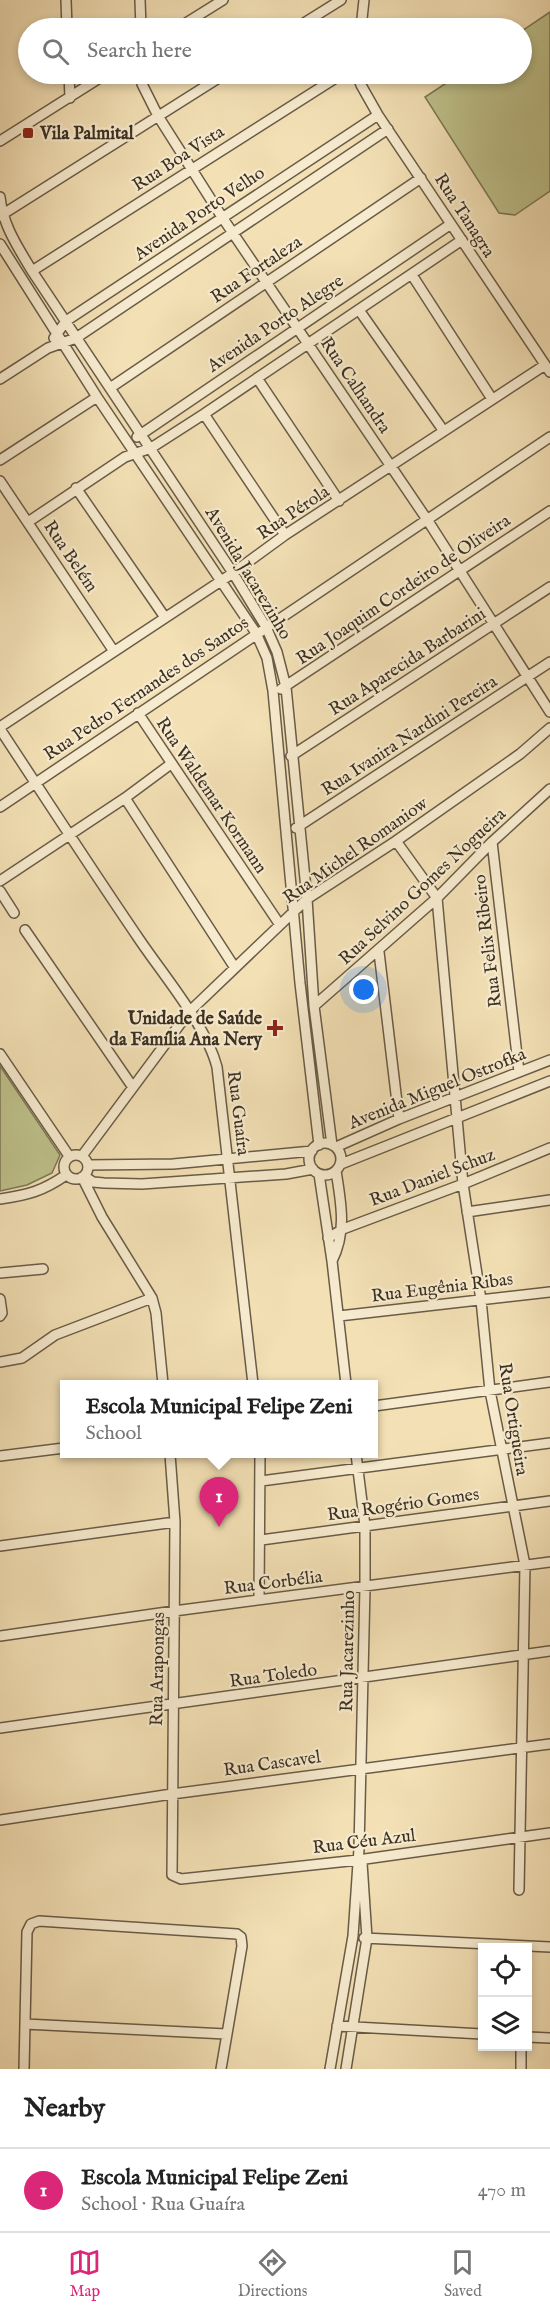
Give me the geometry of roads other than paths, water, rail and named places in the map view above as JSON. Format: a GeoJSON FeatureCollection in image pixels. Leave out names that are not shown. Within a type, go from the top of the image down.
{"type":"FeatureCollection","features":[{"type":"Feature","properties":{"kind":"street"},"geometry":{"type":"LineString","coordinates":[[66,0],[67,18]]}},
{"type":"Feature","properties":{"kind":"street"},"geometry":{"type":"LineString","coordinates":[[140,0],[141,18]]}},
{"type":"Feature","properties":{"kind":"street"},"geometry":{"type":"LineString","coordinates":[[312,18],[341,0]]}},
{"type":"Feature","properties":{"kind":"street"},"geometry":{"type":"LineString","coordinates":[[362,18],[364,0]]}},
{"type":"Feature","properties":{"kind":"street"},"geometry":{"type":"LineString","coordinates":[[193,18],[219,1]]}},
{"type":"Feature","properties":{"kind":"street"},"geometry":{"type":"LineString","coordinates":[[69,84],[70,98]]}},
{"type":"Feature","properties":{"kind":"street"},"geometry":{"type":"LineString","coordinates":[[0,141],[91,84]]}},
{"type":"Feature","properties":{"kind":"street","name":"Rua Calhandra"},"geometry":{"type":"LineString","coordinates":[[144,84],[158,116],[222,216],[428,521],[550,712]]}},
{"type":"Feature","properties":{"kind":"street"},"geometry":{"type":"LineString","coordinates":[[1,216],[209,84]]}},
{"type":"Feature","properties":{"kind":"street","name":"Rua Boa Vista"},"geometry":{"type":"LineString","coordinates":[[32,271],[326,84]]}},
{"type":"Feature","properties":{"kind":"street","name":"Rua Tanagra"},"geometry":{"type":"LineString","coordinates":[[360,84],[547,369]]}},
{"type":"Feature","properties":{"kind":"street","name":"Avenida Porto Velho"},"geometry":{"type":"LineString","coordinates":[[2,374],[48,348],[60,338],[66,321],[378,115]]}},
{"type":"Feature","properties":{"kind":"street","name":"Avenida Porto Velho"},"geometry":{"type":"LineString","coordinates":[[60,338],[76,338],[388,129]]}},
{"type":"Feature","properties":{"kind":"street","name":"Rua Fortaleza"},"geometry":{"type":"LineString","coordinates":[[110,388],[421,178]]}},
{"type":"Feature","properties":{"kind":"street","name":"Avenida Jacarezinho"},"geometry":{"type":"LineString","coordinates":[[0,198],[1,216],[32,271],[233,573],[266,627],[277,652],[286,687],[315,1006],[334,1146]]}},
{"type":"Feature","properties":{"kind":"street","name":"Avenida Porto Alegre"},"geometry":{"type":"LineString","coordinates":[[28,522],[125,457],[133,450],[140,434],[451,224]]}},
{"type":"Feature","properties":{"kind":"street","name":"Avenida Porto Alegre"},"geometry":{"type":"LineString","coordinates":[[133,450],[151,448],[462,240]]}},
{"type":"Feature","properties":{"kind":"street","name":"Avenida Jacarezinho"},"geometry":{"type":"LineString","coordinates":[[0,244],[97,397],[256,633],[267,658],[273,691],[280,761],[315,1148]]}},
{"type":"Feature","properties":{"kind":"street"},"geometry":{"type":"LineString","coordinates":[[412,275],[492,399]]}},
{"type":"Feature","properties":{"kind":"street"},"geometry":{"type":"LineString","coordinates":[[359,309],[443,430]]}},
{"type":"Feature","properties":{"kind":"street","name":"Rua Pérola"},"geometry":{"type":"LineString","coordinates":[[0,728],[443,430],[492,399],[547,369]]}},
{"type":"Feature","properties":{"kind":"street"},"geometry":{"type":"LineString","coordinates":[[257,378],[339,501]]}},
{"type":"Feature","properties":{"kind":"street"},"geometry":{"type":"LineString","coordinates":[[0,460],[97,397]]}},
{"type":"Feature","properties":{"kind":"street"},"geometry":{"type":"LineString","coordinates":[[204,414],[285,535]]}},
{"type":"Feature","properties":{"kind":"street","name":"Rua Pedro Fernandes dos Santos"},"geometry":{"type":"LineString","coordinates":[[0,807],[550,437]]}},
{"type":"Feature","properties":{"kind":"street","name":"Rua Belém"},"geometry":{"type":"LineString","coordinates":[[0,481],[113,650]]}},
{"type":"Feature","properties":{"kind":"street"},"geometry":{"type":"LineString","coordinates":[[76,488],[164,616]]}},
{"type":"Feature","properties":{"kind":"street","name":"Rua Joaquim Cordeiro de Oliveira"},"geometry":{"type":"LineString","coordinates":[[273,691],[286,687],[550,512]]}},
{"type":"Feature","properties":{"kind":"street","name":"Rua Aparecida Barbarini"},"geometry":{"type":"LineString","coordinates":[[280,761],[293,755],[550,587]]}},
{"type":"Feature","properties":{"kind":"street","name":"Rua Ivanira Nardini Pereira"},"geometry":{"type":"LineString","coordinates":[[286,834],[550,662]]}},
{"type":"Feature","properties":{"kind":"street","name":"Rua Waldemar Kormann"},"geometry":{"type":"LineString","coordinates":[[138,713],[280,925]]}},
{"type":"Feature","properties":{"kind":"street","name":"Rua Guaíra"},"geometry":{"type":"LineString","coordinates":[[0,728],[189,1012],[214,1054],[253,1380]]}},
{"type":"Feature","properties":{"kind":"street","name":"Rua Michel Romaniow"},"geometry":{"type":"LineString","coordinates":[[81,1156],[189,1012],[307,899],[396,841],[520,753],[550,728]]}},
{"type":"Feature","properties":{"kind":"street"},"geometry":{"type":"LineString","coordinates":[[0,881],[125,798],[171,764]]}},
{"type":"Feature","properties":{"kind":"street","name":"Rua Selvino Gomes Nogueira"},"geometry":{"type":"LineString","coordinates":[[315,1006],[379,952],[550,789]]}},
{"type":"Feature","properties":{"kind":"street"},"geometry":{"type":"LineString","coordinates":[[125,798],[236,968]]}},
{"type":"Feature","properties":{"kind":"street"},"geometry":{"type":"LineString","coordinates":[[396,841],[437,898]]}},
{"type":"Feature","properties":{"kind":"street","name":"Rua Felix Ribeiro"},"geometry":{"type":"LineString","coordinates":[[492,842],[519,1072]]}},
{"type":"Feature","properties":{"kind":"street"},"geometry":{"type":"LineString","coordinates":[[0,891],[14,913]]}},
{"type":"Feature","properties":{"kind":"street","name":"Rua Ortigueira"},"geometry":{"type":"LineString","coordinates":[[437,898],[463,1184],[481,1300],[490,1391],[525,1565],[519,1890]]}},
{"type":"Feature","properties":{"kind":"street"},"geometry":{"type":"LineString","coordinates":[[25,930],[132,1086]]}},
{"type":"Feature","properties":{"kind":"street"},"geometry":{"type":"LineString","coordinates":[[379,952],[399,1119]]}},
{"type":"Feature","properties":{"kind":"street"},"geometry":{"type":"LineString","coordinates":[[0,1054],[69,1156]]}},
{"type":"Feature","properties":{"kind":"street","name":"Avenida Miguel Ostrofka"},"geometry":{"type":"LineString","coordinates":[[334,1146],[550,1060]]}},
{"type":"Feature","properties":{"kind":"street","name":"Avenida Miguel Ostrofka"},"geometry":{"type":"LineString","coordinates":[[339,1167],[550,1081]]}},
{"type":"Feature","properties":{"kind":"street"},"geometry":{"type":"LineString","coordinates":[[88,1165],[173,1164],[228,1160],[334,1146],[341,1155],[339,1167],[343,1229],[340,1245],[332,1261]]}},
{"type":"Feature","properties":{"kind":"street"},"geometry":{"type":"LineString","coordinates":[[315,1148],[309,1159],[316,1171],[332,1261],[346,1380]]}},
{"type":"Feature","properties":{"kind":"street","name":"Rua Daniel Schuz"},"geometry":{"type":"LineString","coordinates":[[328,1238],[343,1229],[463,1184],[550,1148]]}},
{"type":"Feature","properties":{"kind":"street"},"geometry":{"type":"LineString","coordinates":[[88,1165],[81,1156],[76,1154],[69,1156],[63,1165],[66,1175],[75,1179],[83,1177],[93,1182],[123,1183],[230,1179],[316,1171],[329,1175],[339,1167]]}},
{"type":"Feature","properties":{"kind":"street"},"geometry":{"type":"LineString","coordinates":[[88,1165],[83,1177],[102,1217],[152,1298],[156,1313],[163,1380]]}},
{"type":"Feature","properties":{"kind":"street"},"geometry":{"type":"LineString","coordinates":[[0,1199],[22,1196],[47,1188],[66,1175]]}},
{"type":"Feature","properties":{"kind":"street"},"geometry":{"type":"LineString","coordinates":[[467,1212],[550,1200]]}},
{"type":"Feature","properties":{"kind":"street"},"geometry":{"type":"LineString","coordinates":[[0,1274],[43,1269]]}},
{"type":"Feature","properties":{"kind":"street","name":"Rua Eugênia Ribas"},"geometry":{"type":"LineString","coordinates":[[339,1316],[550,1292]]}},
{"type":"Feature","properties":{"kind":"street"},"geometry":{"type":"LineString","coordinates":[[0,1362],[22,1358],[55,1335],[152,1298]]}},
{"type":"Feature","properties":{"kind":"street"},"geometry":{"type":"LineString","coordinates":[[0,1299],[2,1313],[0,1316]]}},
{"type":"Feature","properties":{"kind":"street"},"geometry":{"type":"LineString","coordinates":[[378,1405],[550,1382]]}},
{"type":"Feature","properties":{"kind":"street"},"geometry":{"type":"LineString","coordinates":[[261,1481],[550,1443]]}},
{"type":"Feature","properties":{"kind":"street"},"geometry":{"type":"LineString","coordinates":[[0,1456],[60,1448]]}},
{"type":"Feature","properties":{"kind":"street","name":"Rua Arapongas"},"geometry":{"type":"LineString","coordinates":[[170,1458],[176,1522],[171,1875],[181,1879]]}},
{"type":"Feature","properties":{"kind":"street"},"geometry":{"type":"LineString","coordinates":[[259,1599],[260,1458]]}},
{"type":"Feature","properties":{"kind":"street","name":"Rua Jacarezinho"},"geometry":{"type":"LineString","coordinates":[[330,2069],[353,1936],[360,1856],[365,1526],[356,1458]]}},
{"type":"Feature","properties":{"kind":"street","name":"Rua Rogério Gomes"},"geometry":{"type":"LineString","coordinates":[[261,1540],[550,1501]]}},
{"type":"Feature","properties":{"kind":"street"},"geometry":{"type":"LineString","coordinates":[[0,1546],[176,1522]]}},
{"type":"Feature","properties":{"kind":"street","name":"Rua Corbélia"},"geometry":{"type":"LineString","coordinates":[[0,1636],[259,1599],[550,1562]]}},
{"type":"Feature","properties":{"kind":"street","name":"Rua Toledo"},"geometry":{"type":"LineString","coordinates":[[0,1728],[550,1652]]}},
{"type":"Feature","properties":{"kind":"street","name":"Rua Cascavel"},"geometry":{"type":"LineString","coordinates":[[0,1820],[172,1794],[550,1744]]}},
{"type":"Feature","properties":{"kind":"street","name":"Rua Céu Azul"},"geometry":{"type":"LineString","coordinates":[[181,1879],[550,1833]]}},
{"type":"Feature","properties":{"kind":"street","name":"Rua Jacarezinho"},"geometry":{"type":"LineString","coordinates":[[345,2069],[367,1938],[360,1856]]}},
{"type":"Feature","properties":{"kind":"street"},"geometry":{"type":"LineString","coordinates":[[24,2069],[27,1932],[31,1924],[39,1921],[237,1934],[241,1937],[242,1946],[220,2069]]}},
{"type":"Feature","properties":{"kind":"street"},"geometry":{"type":"LineString","coordinates":[[353,1936],[478,1944]]}},
{"type":"Feature","properties":{"kind":"street"},"geometry":{"type":"LineString","coordinates":[[532,1946],[550,1947]]}},
{"type":"Feature","properties":{"kind":"street"},"geometry":{"type":"LineString","coordinates":[[25,2024],[226,2034]]}},
{"type":"Feature","properties":{"kind":"street"},"geometry":{"type":"LineString","coordinates":[[337,2026],[478,2034]]}},
{"type":"Feature","properties":{"kind":"street"},"geometry":{"type":"LineString","coordinates":[[532,2037],[550,2038]]}},
{"type":"Feature","properties":{"kind":"street"},"geometry":{"type":"LineString","coordinates":[[521,2051],[522,2069]]}},
{"type":"Feature","properties":{"kind":"place","name":"Vila Palmital"},"geometry":{"type":"Point","coordinates":[28,133]}},
{"type":"Feature","properties":{"kind":"place","name":"Unidade de Saúde da Família Ana Nery"},"geometry":{"type":"Point","coordinates":[275,1028]}},
{"type":"Feature","properties":{"kind":"place","name":"Escola Municipal Felipe Zeni"},"geometry":{"type":"Point","coordinates":[219,1527]}}]}
